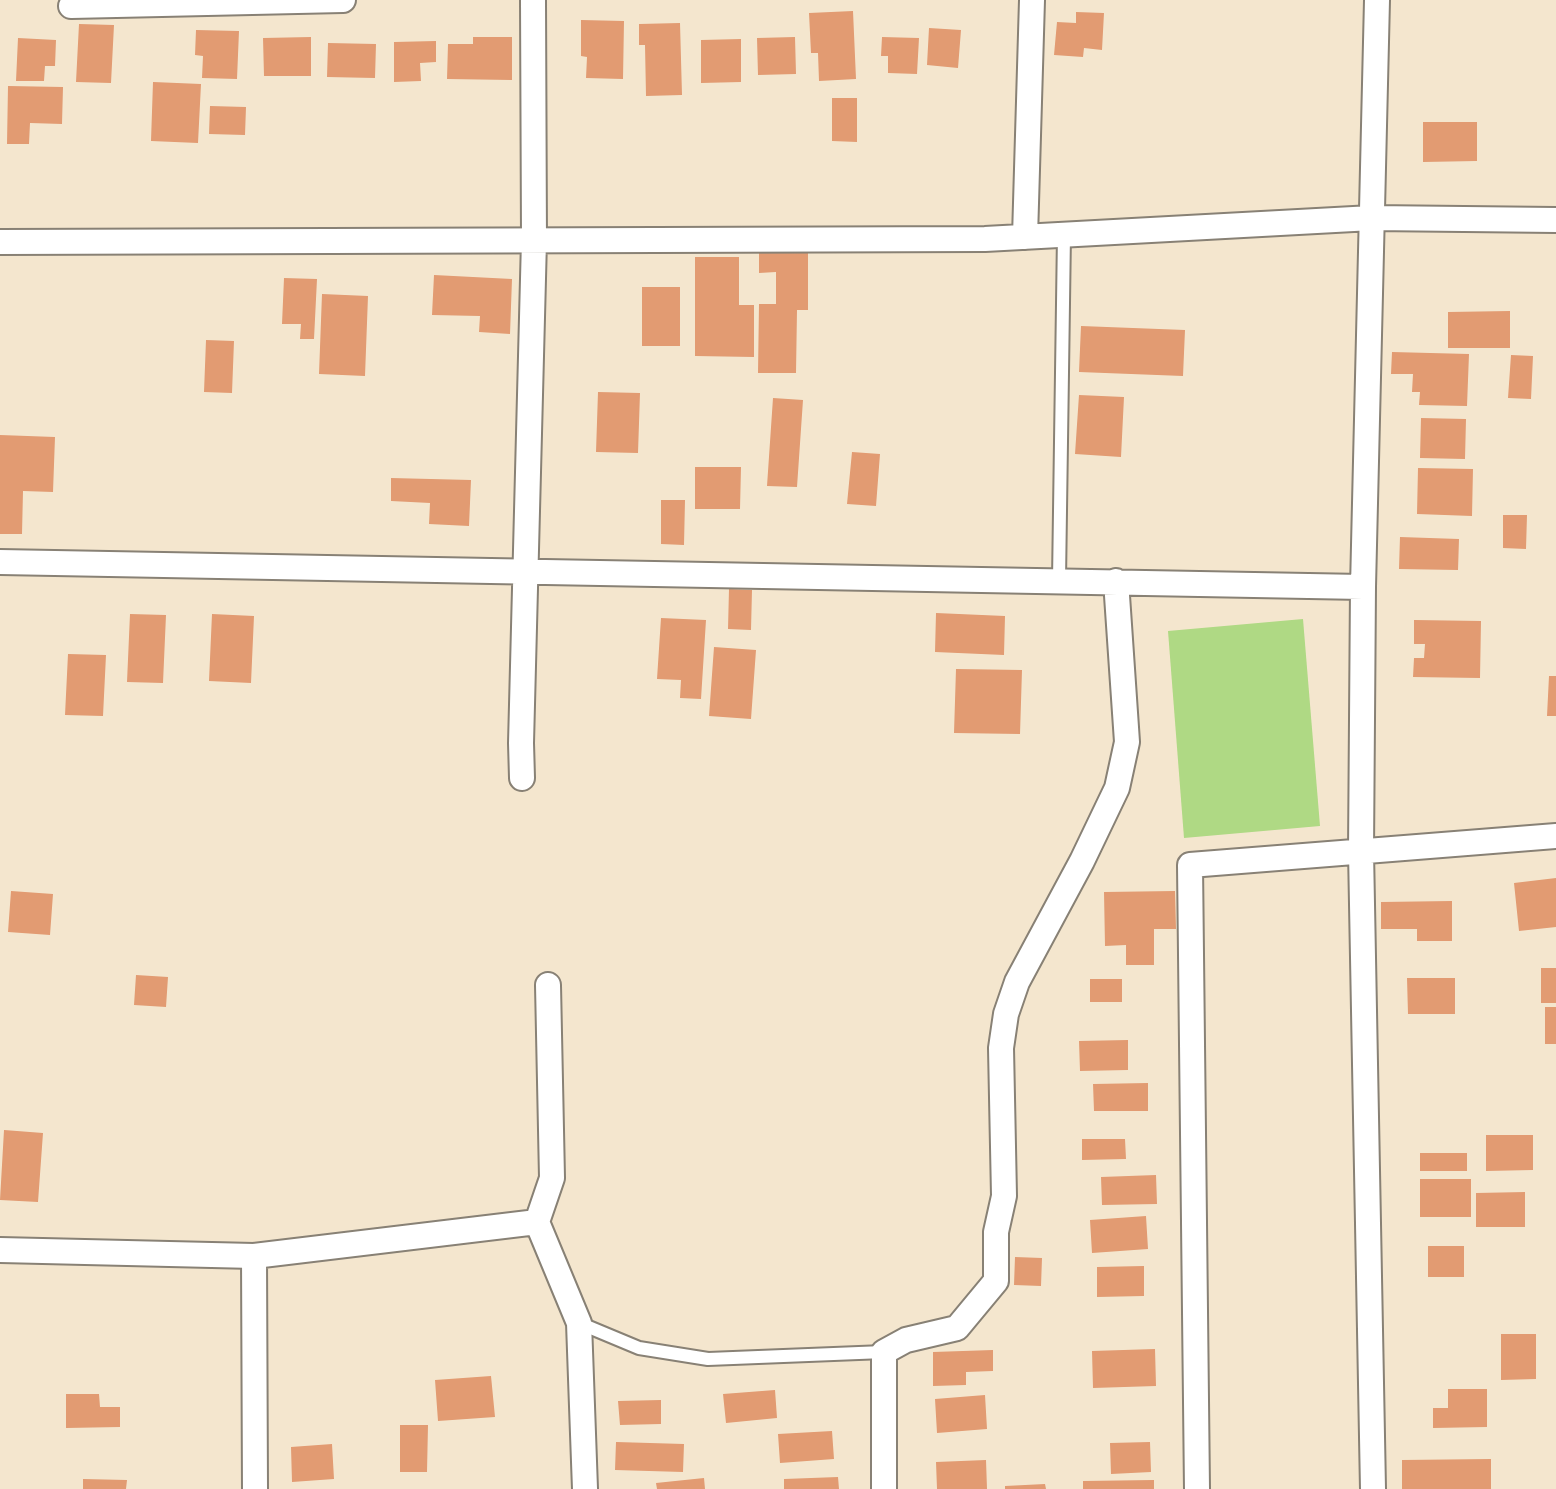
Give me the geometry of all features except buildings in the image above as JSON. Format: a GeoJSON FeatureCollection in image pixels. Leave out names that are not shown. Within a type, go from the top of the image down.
{"type":"FeatureCollection","features":[{"type":"Feature","properties":{"kind":"street"},"geometry":{"type":"LineString","coordinates":[[71,6],[343,0]]}},
{"type":"Feature","properties":{"kind":"street"},"geometry":{"type":"LineString","coordinates":[[522,778],[534,240],[533,0]]}},
{"type":"Feature","properties":{"kind":"street"},"geometry":{"type":"LineString","coordinates":[[1025,237],[1032,0]]}},
{"type":"Feature","properties":{"kind":"street"},"geometry":{"type":"LineString","coordinates":[[1373,1489],[1361,851],[1363,587],[1377,0]]}},
{"type":"Feature","properties":{"kind":"street"},"geometry":{"type":"LineString","coordinates":[[0,242],[1025,237],[1372,218],[1556,220]]}},
{"type":"Feature","properties":{"kind":"street"},"geometry":{"type":"LineString","coordinates":[[0,562],[1363,587]]}},
{"type":"Feature","properties":{"kind":"street"},"geometry":{"type":"LineString","coordinates":[[884,1489],[884,1352],[906,1340],[957,1328],[996,1281],[996,1232],[1004,1196],[1001,1048],[1006,1014],[1017,982],[1117,788],[1127,742],[1116,581]]}},
{"type":"Feature","properties":{"kind":"street"},"geometry":{"type":"LineString","coordinates":[[1197,1489],[1190,865],[1556,836]]}},
{"type":"Feature","properties":{"kind":"street"},"geometry":{"type":"LineString","coordinates":[[548,985],[552,1178],[537,1222],[579,1323],[585,1489]]}},
{"type":"Feature","properties":{"kind":"street"},"geometry":{"type":"LineString","coordinates":[[0,1250],[254,1256],[537,1222]]}},
{"type":"Feature","properties":{"kind":"street"},"geometry":{"type":"LineString","coordinates":[[254,1256],[255,1489]]}},
{"type":"Feature","properties":{"kind":"lane"},"geometry":{"type":"LineString","coordinates":[[1059,580],[1064,234]]}},
{"type":"Feature","properties":{"kind":"lane"},"geometry":{"type":"LineString","coordinates":[[579,1323],[639,1348],[708,1359],[884,1352]]}},
{"type":"Feature","properties":{"kind":"green space"},"geometry":{"type":"Polygon","coordinates":[[[1303,619],[1320,826],[1184,838],[1168,631],[1303,619]]]}}]}
